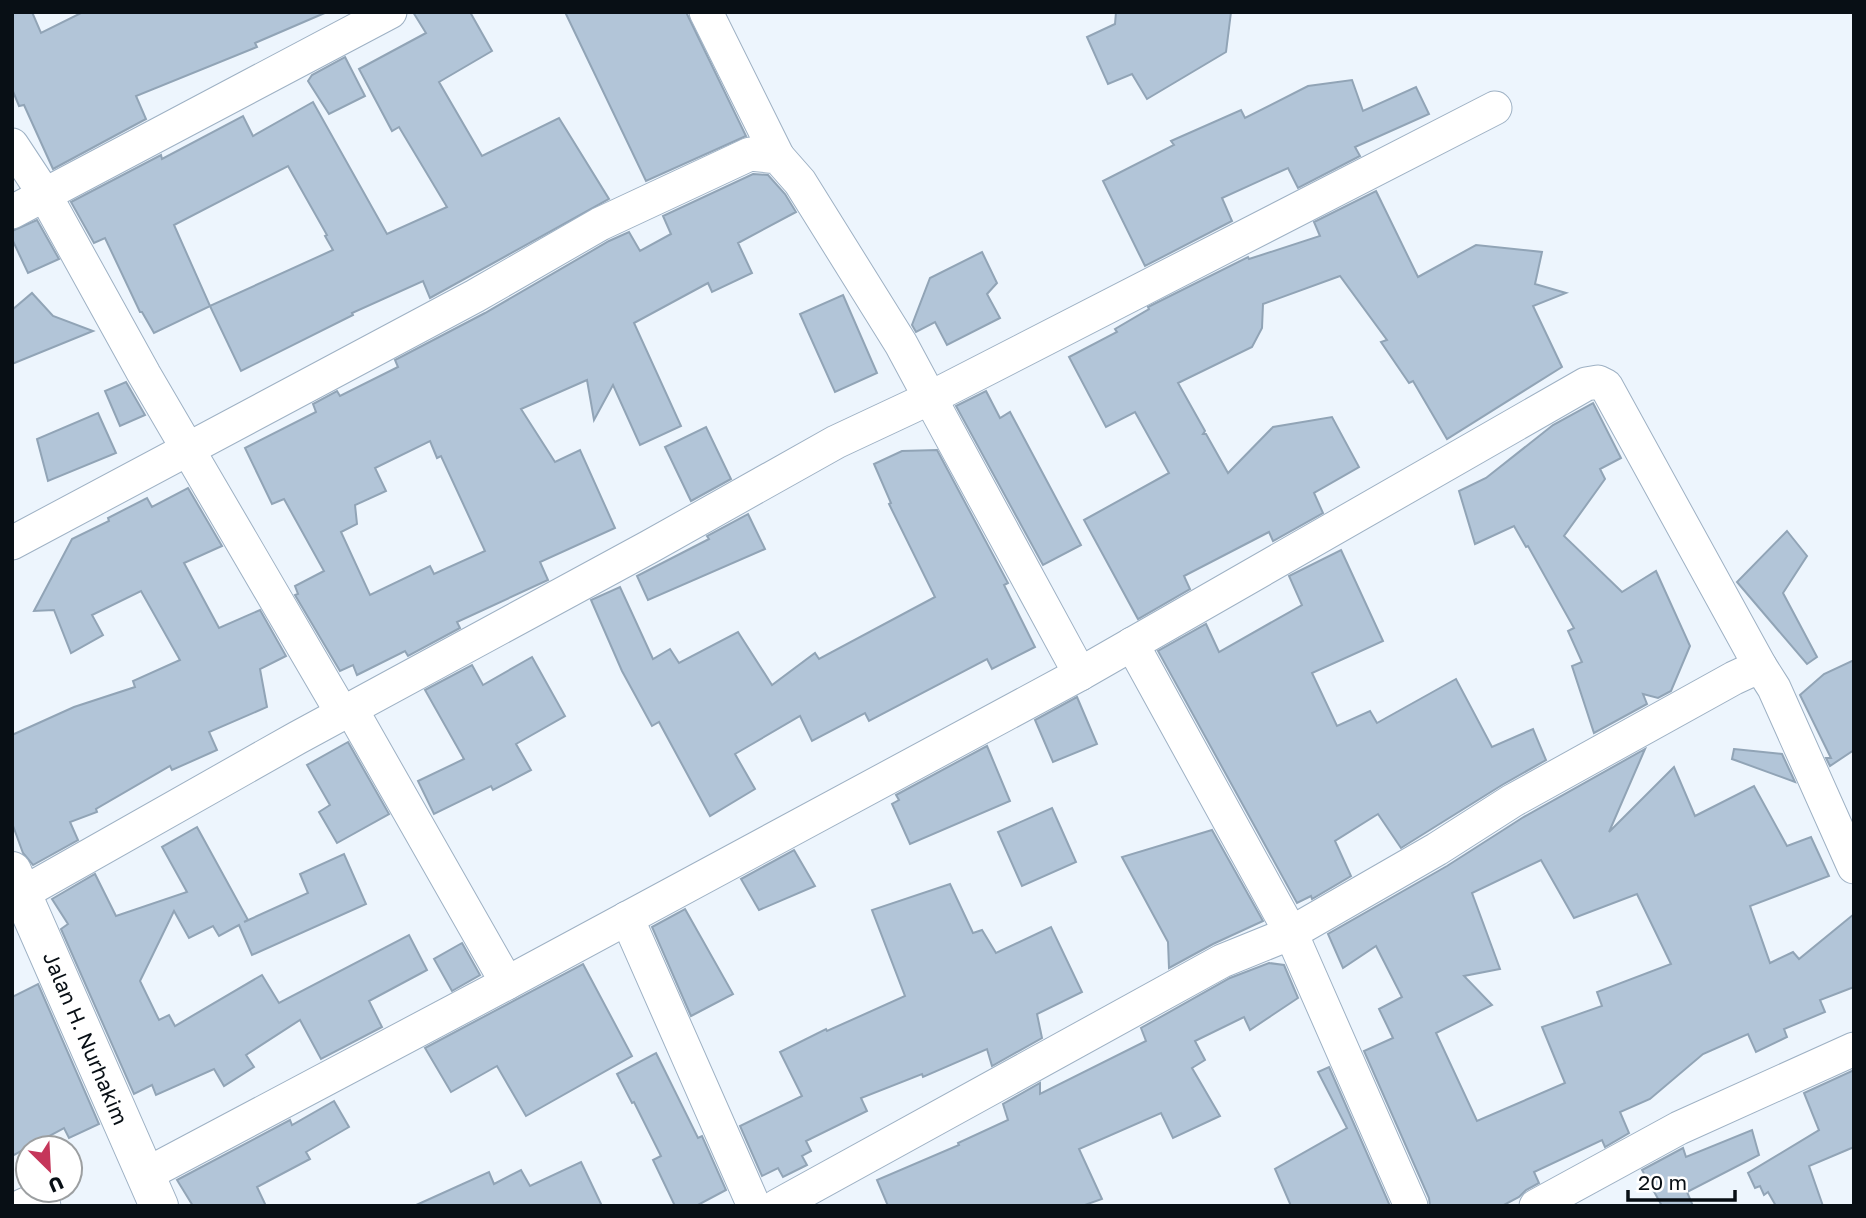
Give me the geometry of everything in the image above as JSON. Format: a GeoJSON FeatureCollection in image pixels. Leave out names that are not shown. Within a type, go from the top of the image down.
{"type":"FeatureCollection","features":[{"type":"Feature","properties":{"kind":"main road","name":"Jalan H. Nurhakim"},"geometry":{"type":"LineString","coordinates":[[17,882],[152,1190]]}},
{"type":"Feature","properties":{"kind":"street"},"geometry":{"type":"LineString","coordinates":[[12,212],[390,12]]}},
{"type":"Feature","properties":{"kind":"street"},"geometry":{"type":"LineString","coordinates":[[706,12],[778,157],[800,182],[901,344],[1080,674]]}},
{"type":"Feature","properties":{"kind":"street"},"geometry":{"type":"LineString","coordinates":[[17,882],[347,711],[649,547],[835,442],[930,398],[1495,108]]}},
{"type":"Feature","properties":{"kind":"street"},"geometry":{"type":"LineString","coordinates":[[12,145],[45,195],[144,374],[507,983]]}},
{"type":"Feature","properties":{"kind":"street"},"geometry":{"type":"LineString","coordinates":[[12,543],[475,296],[600,224],[750,154],[778,157]]}},
{"type":"Feature","properties":{"kind":"street"},"geometry":{"type":"LineString","coordinates":[[152,1190],[507,983],[1080,674],[1586,384],[1598,382],[1606,386],[1774,688],[1854,867]]}},
{"type":"Feature","properties":{"kind":"street"},"geometry":{"type":"LineString","coordinates":[[1132,644],[1291,933],[1411,1206]]}},
{"type":"Feature","properties":{"kind":"street"},"geometry":{"type":"LineString","coordinates":[[777,1206],[1222,961],[1291,933],[1437,849],[1512,801],[1760,666]]}},
{"type":"Feature","properties":{"kind":"street"},"geometry":{"type":"LineString","coordinates":[[627,918],[754,1206]]}},
{"type":"Feature","properties":{"kind":"street"},"geometry":{"type":"LineString","coordinates":[[1536,1206],[1679,1128],[1854,1049]]}},
{"type":"Feature","properties":{"kind":"street"},"geometry":{"type":"LineString","coordinates":[[22,1206],[32,1201],[40,1202],[44,1206]]}},
{"type":"Feature","properties":{"kind":"building"},"geometry":{"type":"Polygon","coordinates":[[[12,12],[32,12],[41,33],[83,12],[327,12],[255,43],[257,47],[136,96],[146,119],[53,169],[24,105],[19,106],[12,89],[12,12]]]}},
{"type":"Feature","properties":{"kind":"building"},"geometry":{"type":"Polygon","coordinates":[[[413,12],[470,12],[492,51],[439,82],[482,156],[559,118],[609,199],[430,298],[423,281],[352,313],[353,315],[241,371],[210,306],[154,333],[140,312],[105,238],[94,243],[71,202],[161,155],[162,159],[243,116],[253,136],[313,102],[387,234],[447,207],[399,127],[392,131],[359,69],[426,33],[413,12]],[[288,166],[174,225],[210,306],[333,250],[288,166]]]}},
{"type":"Feature","properties":{"kind":"building"},"geometry":{"type":"Polygon","coordinates":[[[565,12],[686,12],[746,136],[646,181],[565,12]]]}},
{"type":"Feature","properties":{"kind":"building"},"geometry":{"type":"Polygon","coordinates":[[[1116,12],[1231,12],[1226,52],[1147,99],[1132,74],[1108,84],[1087,37],[1115,24],[1116,12]]]}},
{"type":"Feature","properties":{"kind":"building"},"geometry":{"type":"Polygon","coordinates":[[[345,57],[365,96],[329,114],[308,81],[312,75],[345,57]]]}},
{"type":"Feature","properties":{"kind":"building"},"geometry":{"type":"Polygon","coordinates":[[[1352,80],[1363,111],[1416,87],[1429,114],[1355,147],[1360,156],[1298,188],[1288,168],[1222,198],[1232,221],[1145,266],[1103,181],[1174,145],[1171,141],[1241,110],[1245,118],[1308,86],[1352,80]]]}},
{"type":"Feature","properties":{"kind":"building"},"geometry":{"type":"Polygon","coordinates":[[[753,174],[768,175],[796,212],[738,243],[752,273],[712,292],[708,283],[634,323],[681,426],[640,445],[613,385],[594,420],[587,380],[521,409],[555,462],[580,450],[615,528],[540,562],[548,580],[457,622],[460,628],[408,656],[405,651],[357,675],[353,665],[340,671],[295,595],[298,594],[295,586],[324,571],[284,499],[272,504],[245,448],[316,412],[313,404],[337,391],[340,396],[398,367],[395,360],[485,313],[609,241],[629,232],[640,251],[671,234],[663,216],[753,174]],[[430,441],[375,468],[386,491],[355,505],[357,524],[341,532],[370,595],[430,566],[434,574],[485,551],[441,456],[437,458],[430,441]]]}},
{"type":"Feature","properties":{"kind":"building"},"geometry":{"type":"Polygon","coordinates":[[[1376,191],[1418,277],[1476,245],[1542,252],[1535,284],[1566,293],[1533,306],[1562,367],[1447,439],[1413,381],[1409,383],[1381,342],[1387,340],[1340,276],[1263,304],[1262,328],[1252,347],[1178,383],[1205,431],[1203,434],[1206,434],[1228,473],[1273,427],[1332,417],[1359,467],[1314,493],[1323,513],[1273,541],[1269,532],[1184,576],[1190,589],[1138,619],[1084,520],[1169,473],[1135,412],[1106,427],[1069,357],[1117,332],[1115,329],[1149,309],[1148,307],[1248,257],[1249,259],[1320,236],[1314,222],[1376,191]]]}},
{"type":"Feature","properties":{"kind":"building"},"geometry":{"type":"Polygon","coordinates":[[[37,220],[59,259],[28,273],[12,239],[12,231],[37,220]]]}},
{"type":"Feature","properties":{"kind":"building"},"geometry":{"type":"Polygon","coordinates":[[[982,252],[997,283],[987,294],[1000,318],[947,345],[935,322],[916,332],[912,325],[930,278],[982,252]]]}},
{"type":"Feature","properties":{"kind":"building"},"geometry":{"type":"Polygon","coordinates":[[[32,293],[53,316],[93,331],[12,364],[12,310],[32,293]]]}},
{"type":"Feature","properties":{"kind":"building"},"geometry":{"type":"Polygon","coordinates":[[[843,295],[877,373],[835,392],[800,314],[843,295]]]}},
{"type":"Feature","properties":{"kind":"building"},"geometry":{"type":"Polygon","coordinates":[[[126,382],[145,415],[120,426],[105,391],[126,382]]]}},
{"type":"Feature","properties":{"kind":"building"},"geometry":{"type":"Polygon","coordinates":[[[986,391],[1000,418],[1010,412],[1081,545],[1043,565],[956,406],[986,391]]]}},
{"type":"Feature","properties":{"kind":"building"},"geometry":{"type":"Polygon","coordinates":[[[1593,403],[1621,458],[1600,469],[1605,479],[1564,536],[1622,592],[1656,571],[1690,646],[1671,691],[1658,698],[1643,694],[1647,704],[1594,733],[1572,666],[1582,662],[1568,631],[1574,628],[1514,526],[1475,544],[1459,491],[1486,478],[1553,425],[1593,403]]]}},
{"type":"Feature","properties":{"kind":"building"},"geometry":{"type":"Polygon","coordinates":[[[98,413],[116,453],[48,481],[37,439],[98,413]]]}},
{"type":"Feature","properties":{"kind":"building"},"geometry":{"type":"Polygon","coordinates":[[[706,427],[731,479],[691,501],[665,447],[706,427]]]}},
{"type":"Feature","properties":{"kind":"building"},"geometry":{"type":"Polygon","coordinates":[[[937,450],[1008,583],[1004,585],[1035,647],[992,669],[987,659],[869,721],[865,713],[812,741],[800,716],[735,754],[755,789],[710,816],[659,722],[652,726],[622,671],[591,600],[620,587],[653,659],[670,649],[679,663],[738,632],[772,685],[815,653],[819,659],[935,597],[889,504],[891,503],[874,464],[902,451],[937,450]]]}},
{"type":"Feature","properties":{"kind":"building"},"geometry":{"type":"Polygon","coordinates":[[[188,488],[222,546],[184,563],[219,628],[260,610],[286,656],[260,669],[267,707],[209,732],[217,750],[172,770],[170,766],[96,809],[97,812],[70,822],[78,840],[33,865],[23,853],[12,823],[12,735],[74,707],[135,687],[133,681],[180,660],[141,591],[92,615],[103,635],[71,653],[54,610],[34,611],[72,539],[147,498],[152,507],[188,488]]]}},
{"type":"Feature","properties":{"kind":"building"},"geometry":{"type":"Polygon","coordinates":[[[748,514],[765,549],[648,600],[637,576],[709,539],[707,536],[748,514]]]}},
{"type":"Feature","properties":{"kind":"building"},"geometry":{"type":"Polygon","coordinates":[[[1787,531],[1807,556],[1783,593],[1817,657],[1807,664],[1737,582],[1787,531]]]}},
{"type":"Feature","properties":{"kind":"building"},"geometry":{"type":"Polygon","coordinates":[[[1341,550],[1383,641],[1312,673],[1337,726],[1370,711],[1377,723],[1456,679],[1492,747],[1533,729],[1546,760],[1401,848],[1378,814],[1335,841],[1351,876],[1312,899],[1311,896],[1297,903],[1158,651],[1206,624],[1219,652],[1302,605],[1289,576],[1341,550]]]}},
{"type":"Feature","properties":{"kind":"building"},"geometry":{"type":"Polygon","coordinates":[[[532,657],[565,716],[516,744],[531,770],[493,790],[491,786],[434,814],[418,781],[464,759],[425,690],[472,665],[483,685],[532,657]]]}},
{"type":"Feature","properties":{"kind":"building"},"geometry":{"type":"Polygon","coordinates":[[[1854,660],[1854,750],[1830,766],[1826,758],[1831,758],[1800,695],[1824,674],[1854,660]]]}},
{"type":"Feature","properties":{"kind":"building"},"geometry":{"type":"Polygon","coordinates":[[[1077,697],[1097,744],[1053,762],[1035,720],[1077,697]]]}},
{"type":"Feature","properties":{"kind":"building"},"geometry":{"type":"Polygon","coordinates":[[[348,742],[389,814],[337,843],[319,812],[330,805],[307,765],[348,742]]]}},
{"type":"Feature","properties":{"kind":"building"},"geometry":{"type":"Polygon","coordinates":[[[987,746],[1010,801],[910,844],[892,804],[899,800],[896,795],[987,746]]]}},
{"type":"Feature","properties":{"kind":"building"},"geometry":{"type":"Polygon","coordinates":[[[1645,749],[1609,832],[1674,767],[1695,816],[1754,786],[1787,846],[1811,837],[1829,876],[1750,906],[1770,963],[1793,952],[1799,959],[1854,914],[1854,987],[1820,1000],[1825,1012],[1784,1029],[1787,1037],[1756,1052],[1748,1034],[1703,1054],[1650,1099],[1620,1112],[1629,1133],[1605,1147],[1602,1140],[1534,1172],[1539,1183],[1502,1206],[1430,1206],[1429,1198],[1364,1051],[1393,1038],[1379,1009],[1402,997],[1376,946],[1343,968],[1328,934],[1447,866],[1522,818],[1645,749]],[[1541,860],[1472,893],[1500,969],[1464,976],[1492,1005],[1436,1033],[1477,1121],[1565,1083],[1542,1027],[1602,1006],[1597,992],[1671,964],[1637,894],[1574,918],[1541,860]]]}},
{"type":"Feature","properties":{"kind":"building"},"geometry":{"type":"Polygon","coordinates":[[[1734,749],[1782,754],[1795,782],[1732,759],[1734,749]]]}},
{"type":"Feature","properties":{"kind":"building"},"geometry":{"type":"Polygon","coordinates":[[[1052,808],[1076,862],[1022,886],[998,832],[1052,808]]]}},
{"type":"Feature","properties":{"kind":"building"},"geometry":{"type":"Polygon","coordinates":[[[197,827],[248,920],[244,922],[308,893],[300,874],[344,854],[366,904],[252,955],[239,925],[219,936],[213,926],[189,938],[174,911],[140,981],[159,1020],[169,1015],[175,1026],[262,975],[279,1003],[409,935],[427,970],[369,1001],[382,1027],[321,1059],[300,1020],[246,1055],[254,1067],[224,1086],[214,1069],[156,1095],[152,1085],[134,1094],[61,929],[68,924],[52,899],[95,874],[116,916],[187,892],[162,847],[197,827]]]}},
{"type":"Feature","properties":{"kind":"building"},"geometry":{"type":"Polygon","coordinates":[[[1212,830],[1263,921],[1169,968],[1168,942],[1122,857],[1212,830]]]}},
{"type":"Feature","properties":{"kind":"building"},"geometry":{"type":"Polygon","coordinates":[[[794,850],[815,886],[759,910],[741,879],[794,850]]]}},
{"type":"Feature","properties":{"kind":"building"},"geometry":{"type":"Polygon","coordinates":[[[950,884],[973,933],[982,930],[996,953],[1051,927],[1082,992],[1037,1014],[1042,1038],[992,1066],[987,1049],[923,1077],[922,1074],[861,1098],[867,1111],[806,1141],[811,1151],[802,1156],[807,1165],[783,1177],[778,1168],[762,1176],[740,1126],[802,1096],[780,1052],[826,1029],[827,1031],[905,996],[872,910],[950,884]]]}},
{"type":"Feature","properties":{"kind":"building"},"geometry":{"type":"Polygon","coordinates":[[[685,909],[733,994],[691,1016],[652,927],[685,909]]]}},
{"type":"Feature","properties":{"kind":"building"},"geometry":{"type":"Polygon","coordinates":[[[462,943],[480,975],[452,991],[434,959],[462,943]]]}},
{"type":"Feature","properties":{"kind":"building"},"geometry":{"type":"Polygon","coordinates":[[[1269,963],[1284,965],[1298,998],[1250,1030],[1244,1017],[1195,1041],[1205,1060],[1192,1068],[1220,1116],[1173,1138],[1161,1113],[1079,1149],[1102,1199],[1082,1206],[888,1206],[877,1180],[959,1145],[958,1143],[1008,1120],[1003,1104],[1040,1083],[1040,1094],[1146,1041],[1141,1028],[1230,978],[1269,963]]]}},
{"type":"Feature","properties":{"kind":"building"},"geometry":{"type":"Polygon","coordinates":[[[583,964],[632,1056],[526,1116],[497,1066],[451,1092],[425,1048],[583,964]]]}},
{"type":"Feature","properties":{"kind":"building"},"geometry":{"type":"Polygon","coordinates":[[[38,984],[99,1124],[78,1134],[67,1134],[64,1128],[53,1134],[14,1134],[12,1156],[12,997],[38,984]]]}},
{"type":"Feature","properties":{"kind":"building"},"geometry":{"type":"Polygon","coordinates":[[[656,1053],[698,1138],[702,1136],[726,1190],[696,1206],[675,1206],[653,1160],[661,1156],[617,1074],[656,1053]]]}},
{"type":"Feature","properties":{"kind":"building"},"geometry":{"type":"Polygon","coordinates":[[[1329,1067],[1390,1206],[1291,1206],[1275,1169],[1347,1128],[1318,1072],[1329,1067]]]}},
{"type":"Feature","properties":{"kind":"building"},"geometry":{"type":"Polygon","coordinates":[[[1854,1070],[1854,1147],[1809,1166],[1823,1206],[1776,1206],[1768,1192],[1764,1195],[1760,1186],[1755,1188],[1748,1173],[1819,1130],[1804,1093],[1854,1070]]]}},
{"type":"Feature","properties":{"kind":"building"},"geometry":{"type":"Polygon","coordinates":[[[334,1101],[349,1127],[306,1152],[310,1159],[257,1187],[266,1206],[193,1206],[177,1180],[290,1120],[292,1125],[334,1101]]]}},
{"type":"Feature","properties":{"kind":"building"},"geometry":{"type":"Polygon","coordinates":[[[1752,1130],[1759,1155],[1687,1192],[1693,1206],[1662,1206],[1642,1170],[1683,1148],[1686,1157],[1752,1130]]]}},
{"type":"Feature","properties":{"kind":"building"},"geometry":{"type":"Polygon","coordinates":[[[581,1162],[602,1206],[414,1206],[489,1172],[494,1184],[521,1170],[530,1186],[581,1162]]]}}]}
